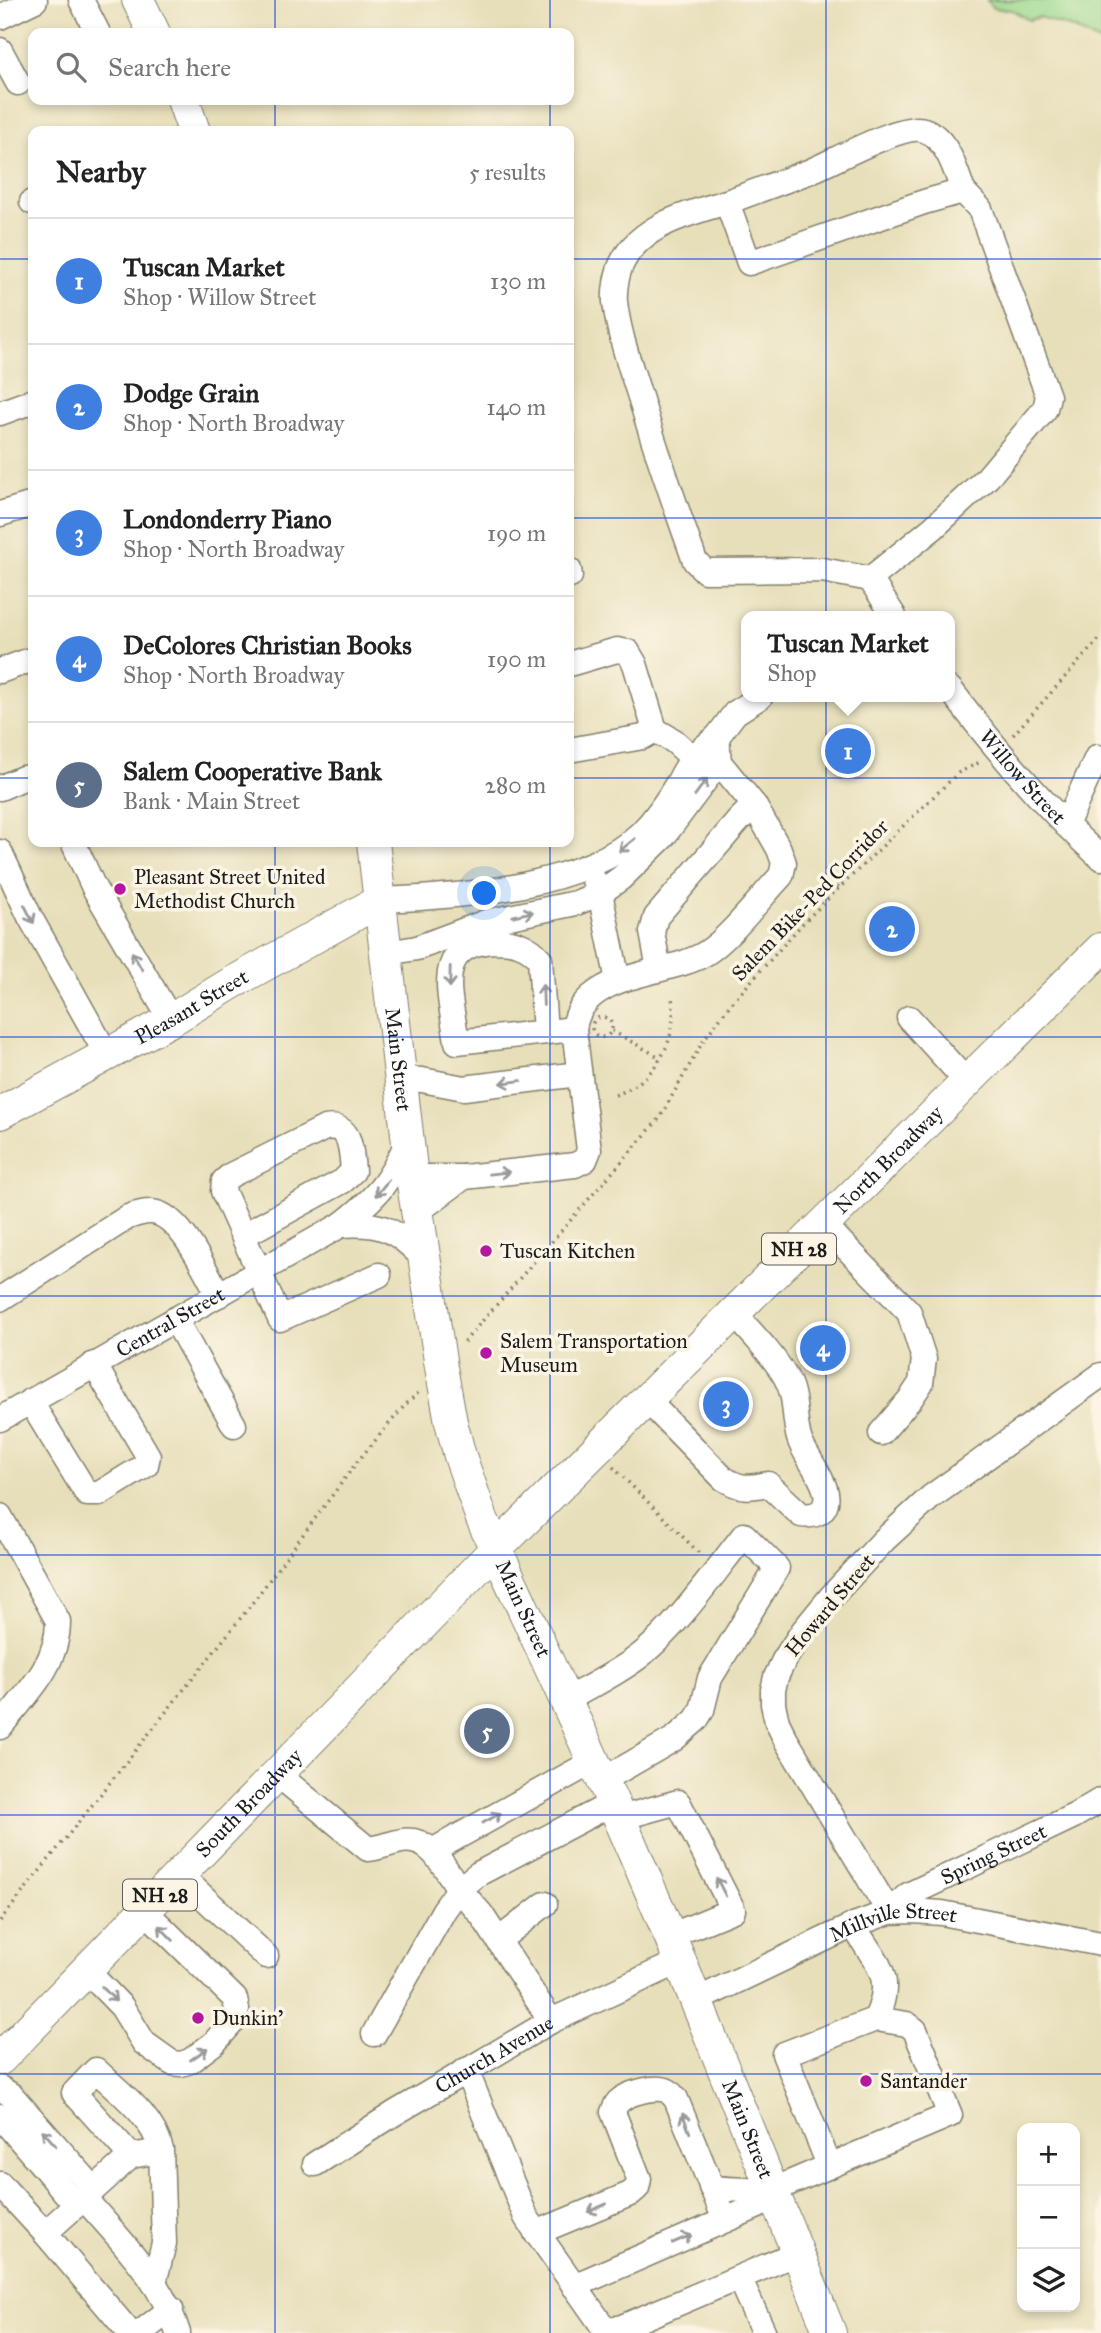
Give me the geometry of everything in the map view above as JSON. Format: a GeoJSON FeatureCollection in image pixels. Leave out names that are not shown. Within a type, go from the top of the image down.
{"type":"FeatureCollection","features":[{"type":"Feature","properties":{"kind":"main road"},"geometry":{"type":"LineString","coordinates":[[185,105],[192,126]]}},
{"type":"Feature","properties":{"kind":"main road","name":"Main Street"},"geometry":{"type":"LineString","coordinates":[[374,847],[412,1177],[441,1367],[460,1456],[478,1509],[608,1791],[697,2000],[768,2192],[830,2333]]}},
{"type":"Feature","properties":{"kind":"main road","name":"Pleasant Street"},"geometry":{"type":"LineString","coordinates":[[0,1114],[381,900]]}},
{"type":"Feature","properties":{"kind":"main road","name":"North Broadway"},"geometry":{"type":"LineString","coordinates":[[497,1548],[967,1082],[1099,956]]}},
{"type":"Feature","properties":{"kind":"main road","name":"South Broadway"},"geometry":{"type":"LineString","coordinates":[[0,2059],[497,1548]]}},
{"type":"Feature","properties":{"kind":"street"},"geometry":{"type":"LineString","coordinates":[[0,17],[35,0]]}},
{"type":"Feature","properties":{"kind":"street"},"geometry":{"type":"LineString","coordinates":[[81,0],[96,28]]}},
{"type":"Feature","properties":{"kind":"street"},"geometry":{"type":"LineString","coordinates":[[0,50],[18,83]]}},
{"type":"Feature","properties":{"kind":"street"},"geometry":{"type":"LineString","coordinates":[[870,579],[933,528],[988,477],[1045,409],[1048,396],[980,209],[963,191],[950,157],[937,139],[924,130],[912,128],[810,171],[675,219],[650,233],[635,245],[623,261],[615,300],[623,342],[664,477],[695,561],[705,571],[822,570],[870,579],[891,611]]}},
{"type":"Feature","properties":{"kind":"street"},"geometry":{"type":"LineString","coordinates":[[727,202],[749,263],[963,191]]}},
{"type":"Feature","properties":{"kind":"street"},"geometry":{"type":"LineString","coordinates":[[0,413],[28,403]]}},
{"type":"Feature","properties":{"kind":"street"},"geometry":{"type":"LineString","coordinates":[[0,514],[28,506]]}},
{"type":"Feature","properties":{"kind":"street"},"geometry":{"type":"LineString","coordinates":[[574,663],[617,650],[628,652],[635,664],[655,730],[674,741],[693,758]]}},
{"type":"Feature","properties":{"kind":"street"},"geometry":{"type":"LineString","coordinates":[[0,671],[28,661]]}},
{"type":"Feature","properties":{"kind":"street","name":"Willow Street"},"geometry":{"type":"LineString","coordinates":[[955,695],[1007,763],[1101,858]]}},
{"type":"Feature","properties":{"kind":"street"},"geometry":{"type":"LineString","coordinates":[[381,900],[438,898],[544,879],[589,866],[626,847],[663,808],[693,758],[717,737],[735,713],[752,702]]}},
{"type":"Feature","properties":{"kind":"street"},"geometry":{"type":"LineString","coordinates":[[574,749],[643,737],[655,730]]}},
{"type":"Feature","properties":{"kind":"street"},"geometry":{"type":"LineString","coordinates":[[412,1177],[464,1177],[575,1165],[585,1160],[589,1150],[574,1030],[581,1009],[618,981],[704,955],[717,945],[781,876],[784,863],[779,849],[754,805],[719,762],[717,737]]}},
{"type":"Feature","properties":{"kind":"street"},"geometry":{"type":"LineString","coordinates":[[1066,825],[1100,754]]}},
{"type":"Feature","properties":{"kind":"street"},"geometry":{"type":"LineString","coordinates":[[387,953],[418,948],[486,922],[576,904],[600,893],[621,878],[663,837],[719,762]]}},
{"type":"Feature","properties":{"kind":"street"},"geometry":{"type":"LineString","coordinates":[[0,788],[28,778]]}},
{"type":"Feature","properties":{"kind":"street"},"geometry":{"type":"LineString","coordinates":[[659,969],[652,932],[656,917],[738,820],[754,805]]}},
{"type":"Feature","properties":{"kind":"street"},"geometry":{"type":"LineString","coordinates":[[75,847],[94,888],[171,1020]]}},
{"type":"Feature","properties":{"kind":"street"},"geometry":{"type":"LineString","coordinates":[[0,852],[30,917],[107,1055]]}},
{"type":"Feature","properties":{"kind":"street"},"geometry":{"type":"LineString","coordinates":[[589,866],[600,893],[618,981]]}},
{"type":"Feature","properties":{"kind":"street"},"geometry":{"type":"LineString","coordinates":[[545,1032],[540,959],[532,950],[521,944],[505,941],[468,946],[457,953],[448,976],[457,1042],[574,1030]]}},
{"type":"Feature","properties":{"kind":"street"},"geometry":{"type":"LineString","coordinates":[[909,1018],[967,1082]]}},
{"type":"Feature","properties":{"kind":"street"},"geometry":{"type":"LineString","coordinates":[[401,1079],[464,1088],[579,1074]]}},
{"type":"Feature","properties":{"kind":"street"},"geometry":{"type":"LineString","coordinates":[[244,1235],[343,1181],[353,1171],[349,1139],[343,1130],[334,1126],[231,1175],[224,1181],[223,1191],[280,1319],[379,1275]]}},
{"type":"Feature","properties":{"kind":"street","name":"Central Street"},"geometry":{"type":"LineString","coordinates":[[0,1419],[341,1225],[363,1208],[395,1171],[408,1140]]}},
{"type":"Feature","properties":{"kind":"street"},"geometry":{"type":"LineString","coordinates":[[418,1211],[464,1177]]}},
{"type":"Feature","properties":{"kind":"street"},"geometry":{"type":"LineString","coordinates":[[0,1299],[128,1217],[152,1211],[167,1218],[181,1230],[219,1295]]}},
{"type":"Feature","properties":{"kind":"street"},"geometry":{"type":"LineString","coordinates":[[341,1225],[362,1223],[389,1229],[425,1259]]}},
{"type":"Feature","properties":{"kind":"street"},"geometry":{"type":"LineString","coordinates":[[824,1225],[909,1312],[924,1359],[920,1383],[911,1398],[881,1433]]}},
{"type":"Feature","properties":{"kind":"street"},"geometry":{"type":"LineString","coordinates":[[647,1400],[723,1478],[741,1488],[768,1484],[801,1515],[816,1514],[822,1510],[826,1503],[826,1488],[803,1451],[790,1384],[784,1373],[734,1313]]}},
{"type":"Feature","properties":{"kind":"street"},"geometry":{"type":"LineString","coordinates":[[175,1319],[234,1426]]}},
{"type":"Feature","properties":{"kind":"street"},"geometry":{"type":"LineString","coordinates":[[30,1401],[87,1494],[99,1494],[146,1465],[148,1456],[94,1364]]}},
{"type":"Feature","properties":{"kind":"street","name":"Howard Street"},"geometry":{"type":"LineString","coordinates":[[889,1912],[777,1722],[773,1690],[776,1677],[803,1631],[884,1540],[941,1490],[1101,1375]]}},
{"type":"Feature","properties":{"kind":"street"},"geometry":{"type":"LineString","coordinates":[[0,1516],[58,1621],[58,1640],[43,1672],[0,1727]]}},
{"type":"Feature","properties":{"kind":"street"},"geometry":{"type":"LineString","coordinates":[[374,2034],[444,1910],[459,1889],[608,1791],[696,1720],[702,1710],[710,1678],[777,1568],[744,1535],[664,1633],[641,1655],[566,1700]]}},
{"type":"Feature","properties":{"kind":"street"},"geometry":{"type":"LineString","coordinates":[[277,1774],[368,1849],[410,1840],[418,1841],[432,1851],[481,1914],[551,2021]]}},
{"type":"Feature","properties":{"kind":"street"},"geometry":{"type":"LineString","coordinates":[[432,1851],[608,1791]]}},
{"type":"Feature","properties":{"kind":"street","name":"Church Avenue"},"geometry":{"type":"LineString","coordinates":[[315,2164],[466,2070],[675,1948],[733,1910],[677,1802],[608,1791]]}},
{"type":"Feature","properties":{"kind":"street","name":"Spring Street"},"geometry":{"type":"LineString","coordinates":[[889,1912],[908,1895],[1074,1816],[1101,1800]]}},
{"type":"Feature","properties":{"kind":"street"},"geometry":{"type":"LineString","coordinates":[[180,1875],[266,1956]]}},
{"type":"Feature","properties":{"kind":"street"},"geometry":{"type":"LineString","coordinates":[[499,1940],[545,1904]]}},
{"type":"Feature","properties":{"kind":"street","name":"Millville Street"},"geometry":{"type":"LineString","coordinates":[[697,2000],[854,1925],[889,1912],[913,1910],[942,1913],[1101,1944]]}},
{"type":"Feature","properties":{"kind":"street"},"geometry":{"type":"LineString","coordinates":[[86,1970],[122,2007],[144,2043],[173,2063],[190,2061],[214,2042],[235,2019],[235,1999],[145,1911]]}},
{"type":"Feature","properties":{"kind":"street"},"geometry":{"type":"LineString","coordinates":[[854,1925],[865,1947],[865,1963],[871,1988],[870,2003],[876,2019]]}},
{"type":"Feature","properties":{"kind":"street"},"geometry":{"type":"LineString","coordinates":[[574,2286],[758,2206],[768,2192],[950,2115],[915,2030],[908,2024],[876,2019],[784,2054],[829,2165]]}},
{"type":"Feature","properties":{"kind":"street"},"geometry":{"type":"LineString","coordinates":[[131,2156],[74,2093],[96,2070],[147,2120],[158,2137],[161,2150],[164,2243],[154,2283]]}},
{"type":"Feature","properties":{"kind":"street"},"geometry":{"type":"LineString","coordinates":[[466,2070],[526,2217],[602,2325],[611,2329],[622,2327],[797,2253]]}},
{"type":"Feature","properties":{"kind":"street"},"geometry":{"type":"LineString","coordinates":[[0,2088],[11,2095],[85,2197],[154,2283],[171,2309],[178,2333]]}},
{"type":"Feature","properties":{"kind":"street"},"geometry":{"type":"LineString","coordinates":[[537,2233],[630,2194],[637,2188],[639,2179],[613,2112],[616,2103],[645,2091],[658,2089],[668,2091],[676,2099],[725,2220]]}},
{"type":"Feature","properties":{"kind":"street"},"geometry":{"type":"LineString","coordinates":[[0,2116],[85,2197]]}},
{"type":"Feature","properties":{"kind":"street"},"geometry":{"type":"LineString","coordinates":[[44,2233],[131,2156],[161,2150]]}},
{"type":"Feature","properties":{"kind":"street"},"geometry":{"type":"LineString","coordinates":[[0,2184],[130,2333]]}},
{"type":"Feature","properties":{"kind":"street"},"geometry":{"type":"LineString","coordinates":[[710,2187],[728,2191],[751,2189],[768,2192]]}},
{"type":"Feature","properties":{"kind":"street"},"geometry":{"type":"LineString","coordinates":[[739,2278],[764,2333]]}},
{"type":"Feature","properties":{"kind":"street"},"geometry":{"type":"LineString","coordinates":[[140,2333],[171,2309]]}},
{"type":"Feature","properties":{"kind":"path"},"geometry":{"type":"LineString","coordinates":[[1013,735],[1101,637]]}},
{"type":"Feature","properties":{"kind":"path","name":"Salem Bike-Ped Corridor"},"geometry":{"type":"LineString","coordinates":[[0,1921],[247,1610],[357,1462],[405,1404],[441,1367],[659,1119],[705,1038],[730,1005],[804,922],[958,773],[984,761]]}},
{"type":"Feature","properties":{"kind":"path"},"geometry":{"type":"LineString","coordinates":[[825,869],[839,889]]}},
{"type":"Feature","properties":{"kind":"path"},"geometry":{"type":"LineString","coordinates":[[615,1094],[624,1092],[640,1080],[654,1069],[661,1058],[671,1035],[673,998]]}},
{"type":"Feature","properties":{"kind":"path"},"geometry":{"type":"LineString","coordinates":[[602,1017],[608,1019],[612,1024],[612,1031],[604,1037],[598,1036],[593,1032],[594,1022],[602,1017]]}},
{"type":"Feature","properties":{"kind":"path"},"geometry":{"type":"LineString","coordinates":[[612,1031],[661,1058]]}},
{"type":"Feature","properties":{"kind":"path"},"geometry":{"type":"LineString","coordinates":[[614,1467],[716,1570]]}},
{"type":"Feature","properties":{"kind":"green space"},"geometry":{"type":"Polygon","coordinates":[[[987,0],[1101,0],[1101,43],[1075,29],[1040,17],[1029,20],[1012,10],[993,8],[987,0]]]}},
{"type":"Feature","properties":{"kind":"place","name":"Tuscan Market"},"geometry":{"type":"Point","coordinates":[848,751]}},
{"type":"Feature","properties":{"kind":"place","name":"Pleasant Street United Methodist Church"},"geometry":{"type":"Point","coordinates":[120,889]}},
{"type":"Feature","properties":{"kind":"place","name":"Dodge Grain"},"geometry":{"type":"Point","coordinates":[892,929]}},
{"type":"Feature","properties":{"kind":"place","name":"Tuscan Kitchen"},"geometry":{"type":"Point","coordinates":[486,1251]}},
{"type":"Feature","properties":{"kind":"place","name":"DeColores Christian Books"},"geometry":{"type":"Point","coordinates":[823,1348]}},
{"type":"Feature","properties":{"kind":"place","name":"Salem Transportation Museum"},"geometry":{"type":"Point","coordinates":[486,1353]}},
{"type":"Feature","properties":{"kind":"place","name":"Londonderry Piano"},"geometry":{"type":"Point","coordinates":[726,1404]}},
{"type":"Feature","properties":{"kind":"place","name":"Salem Cooperative Bank"},"geometry":{"type":"Point","coordinates":[487,1731]}},
{"type":"Feature","properties":{"kind":"place","name":"Dunkin'"},"geometry":{"type":"Point","coordinates":[198,2018]}},
{"type":"Feature","properties":{"kind":"place","name":"Santander"},"geometry":{"type":"Point","coordinates":[866,2081]}}]}
